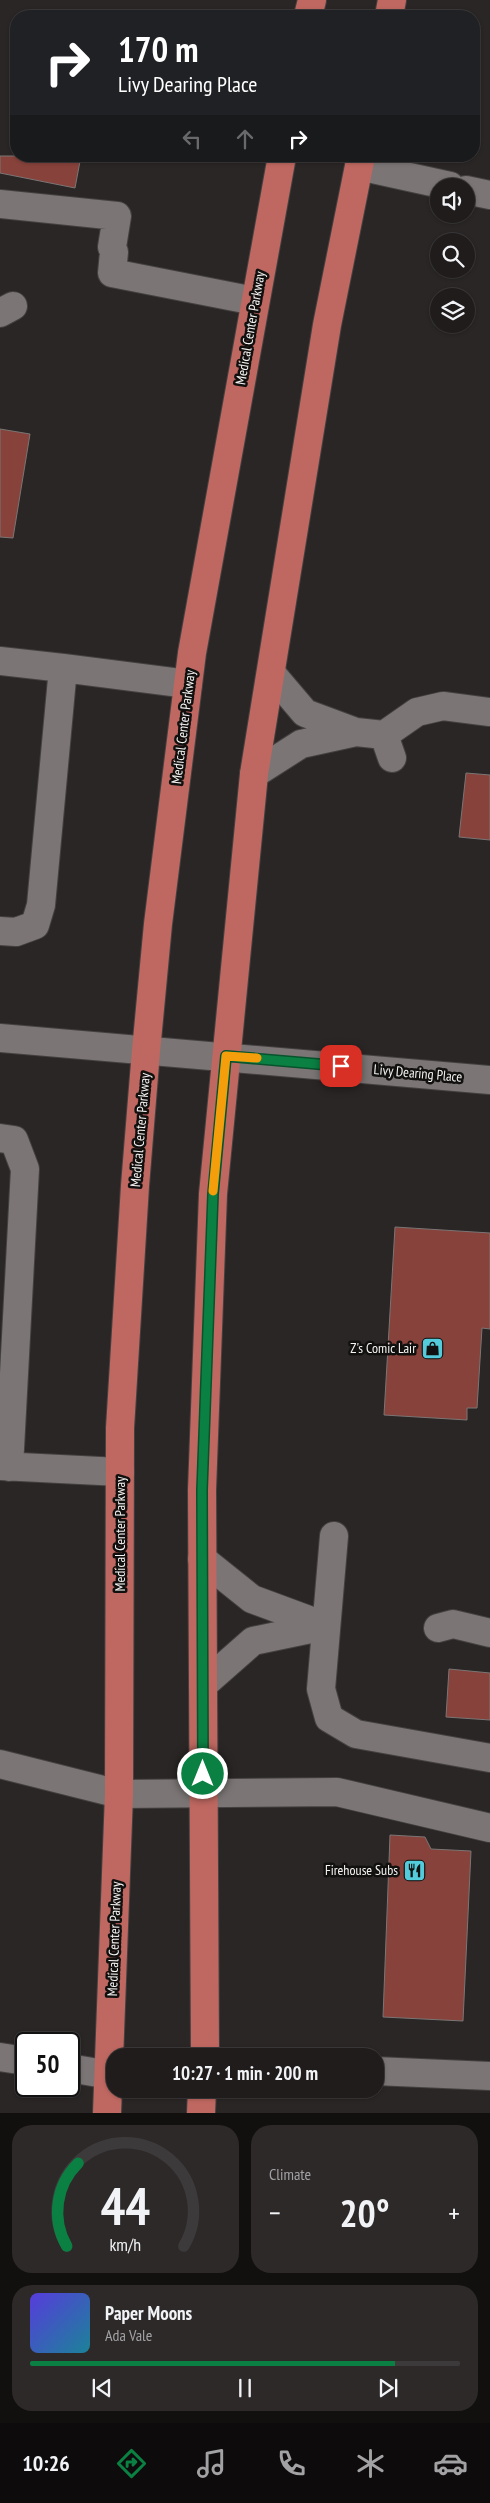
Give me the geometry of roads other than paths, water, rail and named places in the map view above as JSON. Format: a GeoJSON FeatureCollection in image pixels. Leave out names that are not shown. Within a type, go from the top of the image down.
{"type":"FeatureCollection","features":[{"type":"Feature","properties":{"kind":"main road","name":"Medical Center Parkway"},"geometry":{"type":"LineString","coordinates":[[111,2048],[119,1794],[120,1428],[134,1186],[146,1051],[158,924],[188,684],[281,162]]}},
{"type":"Feature","properties":{"kind":"main road"},"geometry":{"type":"LineString","coordinates":[[205,2048],[202,1490],[213,1194],[254,774],[327,325],[360,162]]}},
{"type":"Feature","properties":{"kind":"main road","name":"Medical Center Parkway"},"geometry":{"type":"LineString","coordinates":[[108,2113],[109,2098]]}},
{"type":"Feature","properties":{"kind":"main road"},"geometry":{"type":"LineString","coordinates":[[201,2113],[202,2098]]}},
{"type":"Feature","properties":{"kind":"street"},"geometry":{"type":"LineString","coordinates":[[364,162],[430,180]]}},
{"type":"Feature","properties":{"kind":"street"},"geometry":{"type":"LineString","coordinates":[[475,192],[490,195]]}},
{"type":"Feature","properties":{"kind":"street"},"geometry":{"type":"LineString","coordinates":[[0,204],[117,216],[112,247],[114,252],[112,273],[255,300]]}},
{"type":"Feature","properties":{"kind":"street"},"geometry":{"type":"LineString","coordinates":[[0,661],[188,684]]}},
{"type":"Feature","properties":{"kind":"street"},"geometry":{"type":"LineString","coordinates":[[0,930],[16,932],[35,925],[41,905],[63,668]]}},
{"type":"Feature","properties":{"kind":"street"},"geometry":{"type":"LineString","coordinates":[[271,673],[305,713],[388,746],[417,712],[443,706],[490,712]]}},
{"type":"Feature","properties":{"kind":"street"},"geometry":{"type":"LineString","coordinates":[[254,774],[301,744],[356,732]]}},
{"type":"Feature","properties":{"kind":"street"},"geometry":{"type":"LineString","coordinates":[[0,1038],[146,1051]]}},
{"type":"Feature","properties":{"kind":"street","name":"Livy Dearing Place"},"geometry":{"type":"LineString","coordinates":[[146,1051],[226,1056],[490,1080]]}},
{"type":"Feature","properties":{"kind":"street"},"geometry":{"type":"LineString","coordinates":[[0,1138],[14,1140],[25,1169],[5,1467],[120,1472]]}},
{"type":"Feature","properties":{"kind":"street"},"geometry":{"type":"LineString","coordinates":[[334,1536],[321,1689],[329,1718],[356,1734],[488,1752]]}},
{"type":"Feature","properties":{"kind":"street"},"geometry":{"type":"LineString","coordinates":[[202,1559],[252,1599],[325,1626]]}},
{"type":"Feature","properties":{"kind":"street"},"geometry":{"type":"LineString","coordinates":[[438,1628],[453,1624],[490,1633]]}},
{"type":"Feature","properties":{"kind":"street"},"geometry":{"type":"LineString","coordinates":[[203,1685],[253,1641],[325,1626]]}},
{"type":"Feature","properties":{"kind":"street"},"geometry":{"type":"LineString","coordinates":[[0,1764],[119,1794],[337,1792],[490,1828]]}},
{"type":"Feature","properties":{"kind":"street"},"geometry":{"type":"LineString","coordinates":[[0,2057],[15,2059]]}},
{"type":"Feature","properties":{"kind":"street"},"geometry":{"type":"LineString","coordinates":[[80,2070],[106,2074]]}},
{"type":"Feature","properties":{"kind":"street"},"geometry":{"type":"LineString","coordinates":[[384,2071],[490,2076]]}},
{"type":"Feature","properties":{"kind":"place","name":"Z's Comic Lair"},"geometry":{"type":"Point","coordinates":[432,1348]}},
{"type":"Feature","properties":{"kind":"place","name":"Firehouse Subs"},"geometry":{"type":"Point","coordinates":[414,1870]}}]}
